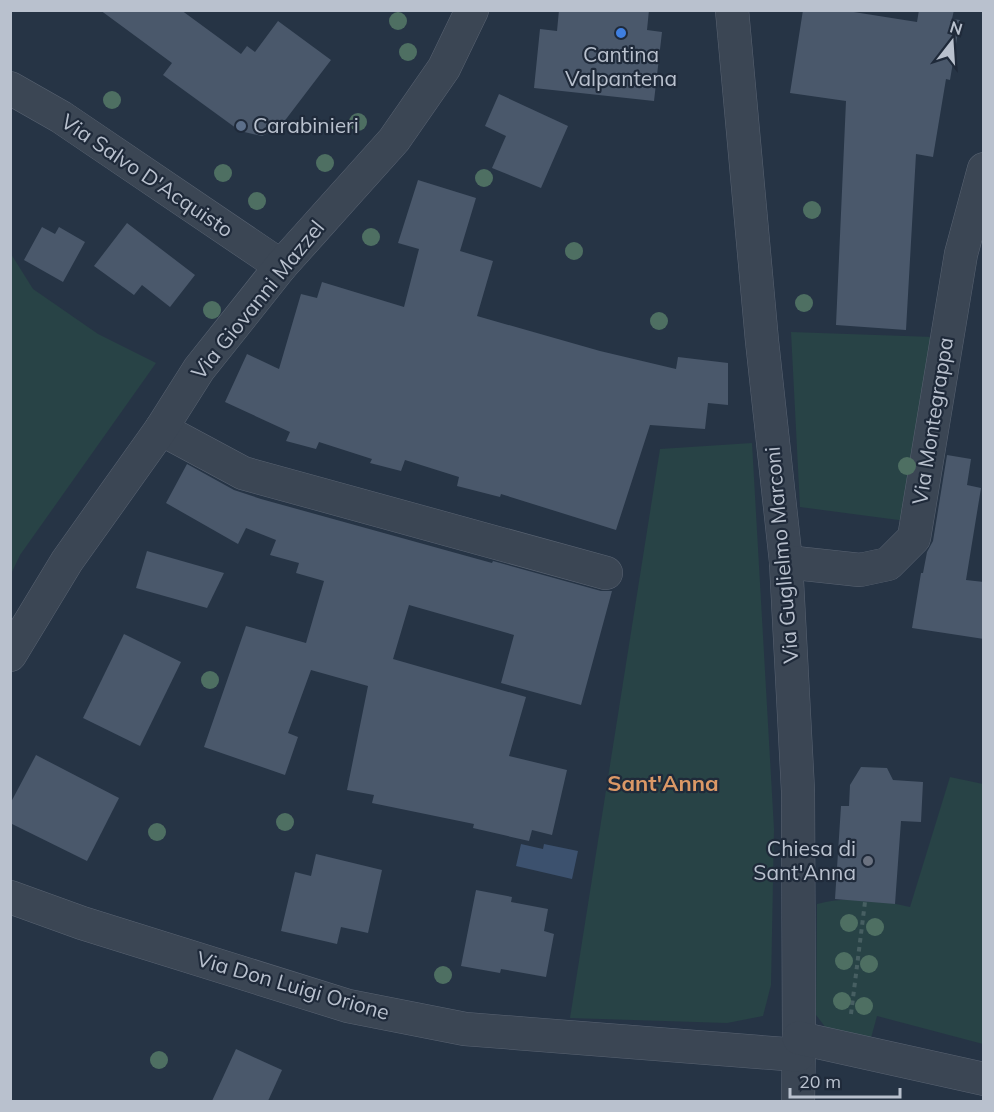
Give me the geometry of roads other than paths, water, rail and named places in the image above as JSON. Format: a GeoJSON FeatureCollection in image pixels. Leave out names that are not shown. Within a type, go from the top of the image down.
{"type":"FeatureCollection","features":[{"type":"Feature","properties":{"kind":"street","name":"Via Giovanni Mazzel"},"geometry":{"type":"LineString","coordinates":[[10,655],[67,561],[161,429],[199,369],[281,266],[394,140],[444,68],[472,10]]}},
{"type":"Feature","properties":{"kind":"street","name":"Via Guglielmo Marconi"},"geometry":{"type":"LineString","coordinates":[[732,10],[762,341],[786,562],[798,791],[798,1101]]}},
{"type":"Feature","properties":{"kind":"street","name":"Via Salvo D'Acquisto"},"geometry":{"type":"LineString","coordinates":[[10,88],[70,123],[281,266]]}},
{"type":"Feature","properties":{"kind":"street","name":"Via Montegrappa"},"geometry":{"type":"LineString","coordinates":[[786,562],[860,570],[888,564],[914,538],[961,254],[984,169]]}},
{"type":"Feature","properties":{"kind":"street"},"geometry":{"type":"LineString","coordinates":[[161,429],[243,473],[606,573]]}},
{"type":"Feature","properties":{"kind":"street","name":"Via Don Luigi Orione"},"geometry":{"type":"LineString","coordinates":[[10,897],[82,923],[348,1006],[465,1029],[846,1048],[984,1079]]}},
{"type":"Feature","properties":{"kind":"water"},"geometry":{"type":"Polygon","coordinates":[[[521,844],[543,849],[544,844],[578,851],[572,879],[516,866],[521,844]]]}},
{"type":"Feature","properties":{"kind":"place","name":"Cantina Valpantena"},"geometry":{"type":"Point","coordinates":[621,33]}},
{"type":"Feature","properties":{"kind":"place","name":"Carabinieri"},"geometry":{"type":"Point","coordinates":[241,126]}},
{"type":"Feature","properties":{"kind":"place","name":"Chiesa di Sant'Anna"},"geometry":{"type":"Point","coordinates":[868,861]}},
{"type":"Feature","properties":{"kind":"district","name":"Sant'Anna"},"geometry":{"type":"Point","coordinates":[663,783]}}]}
